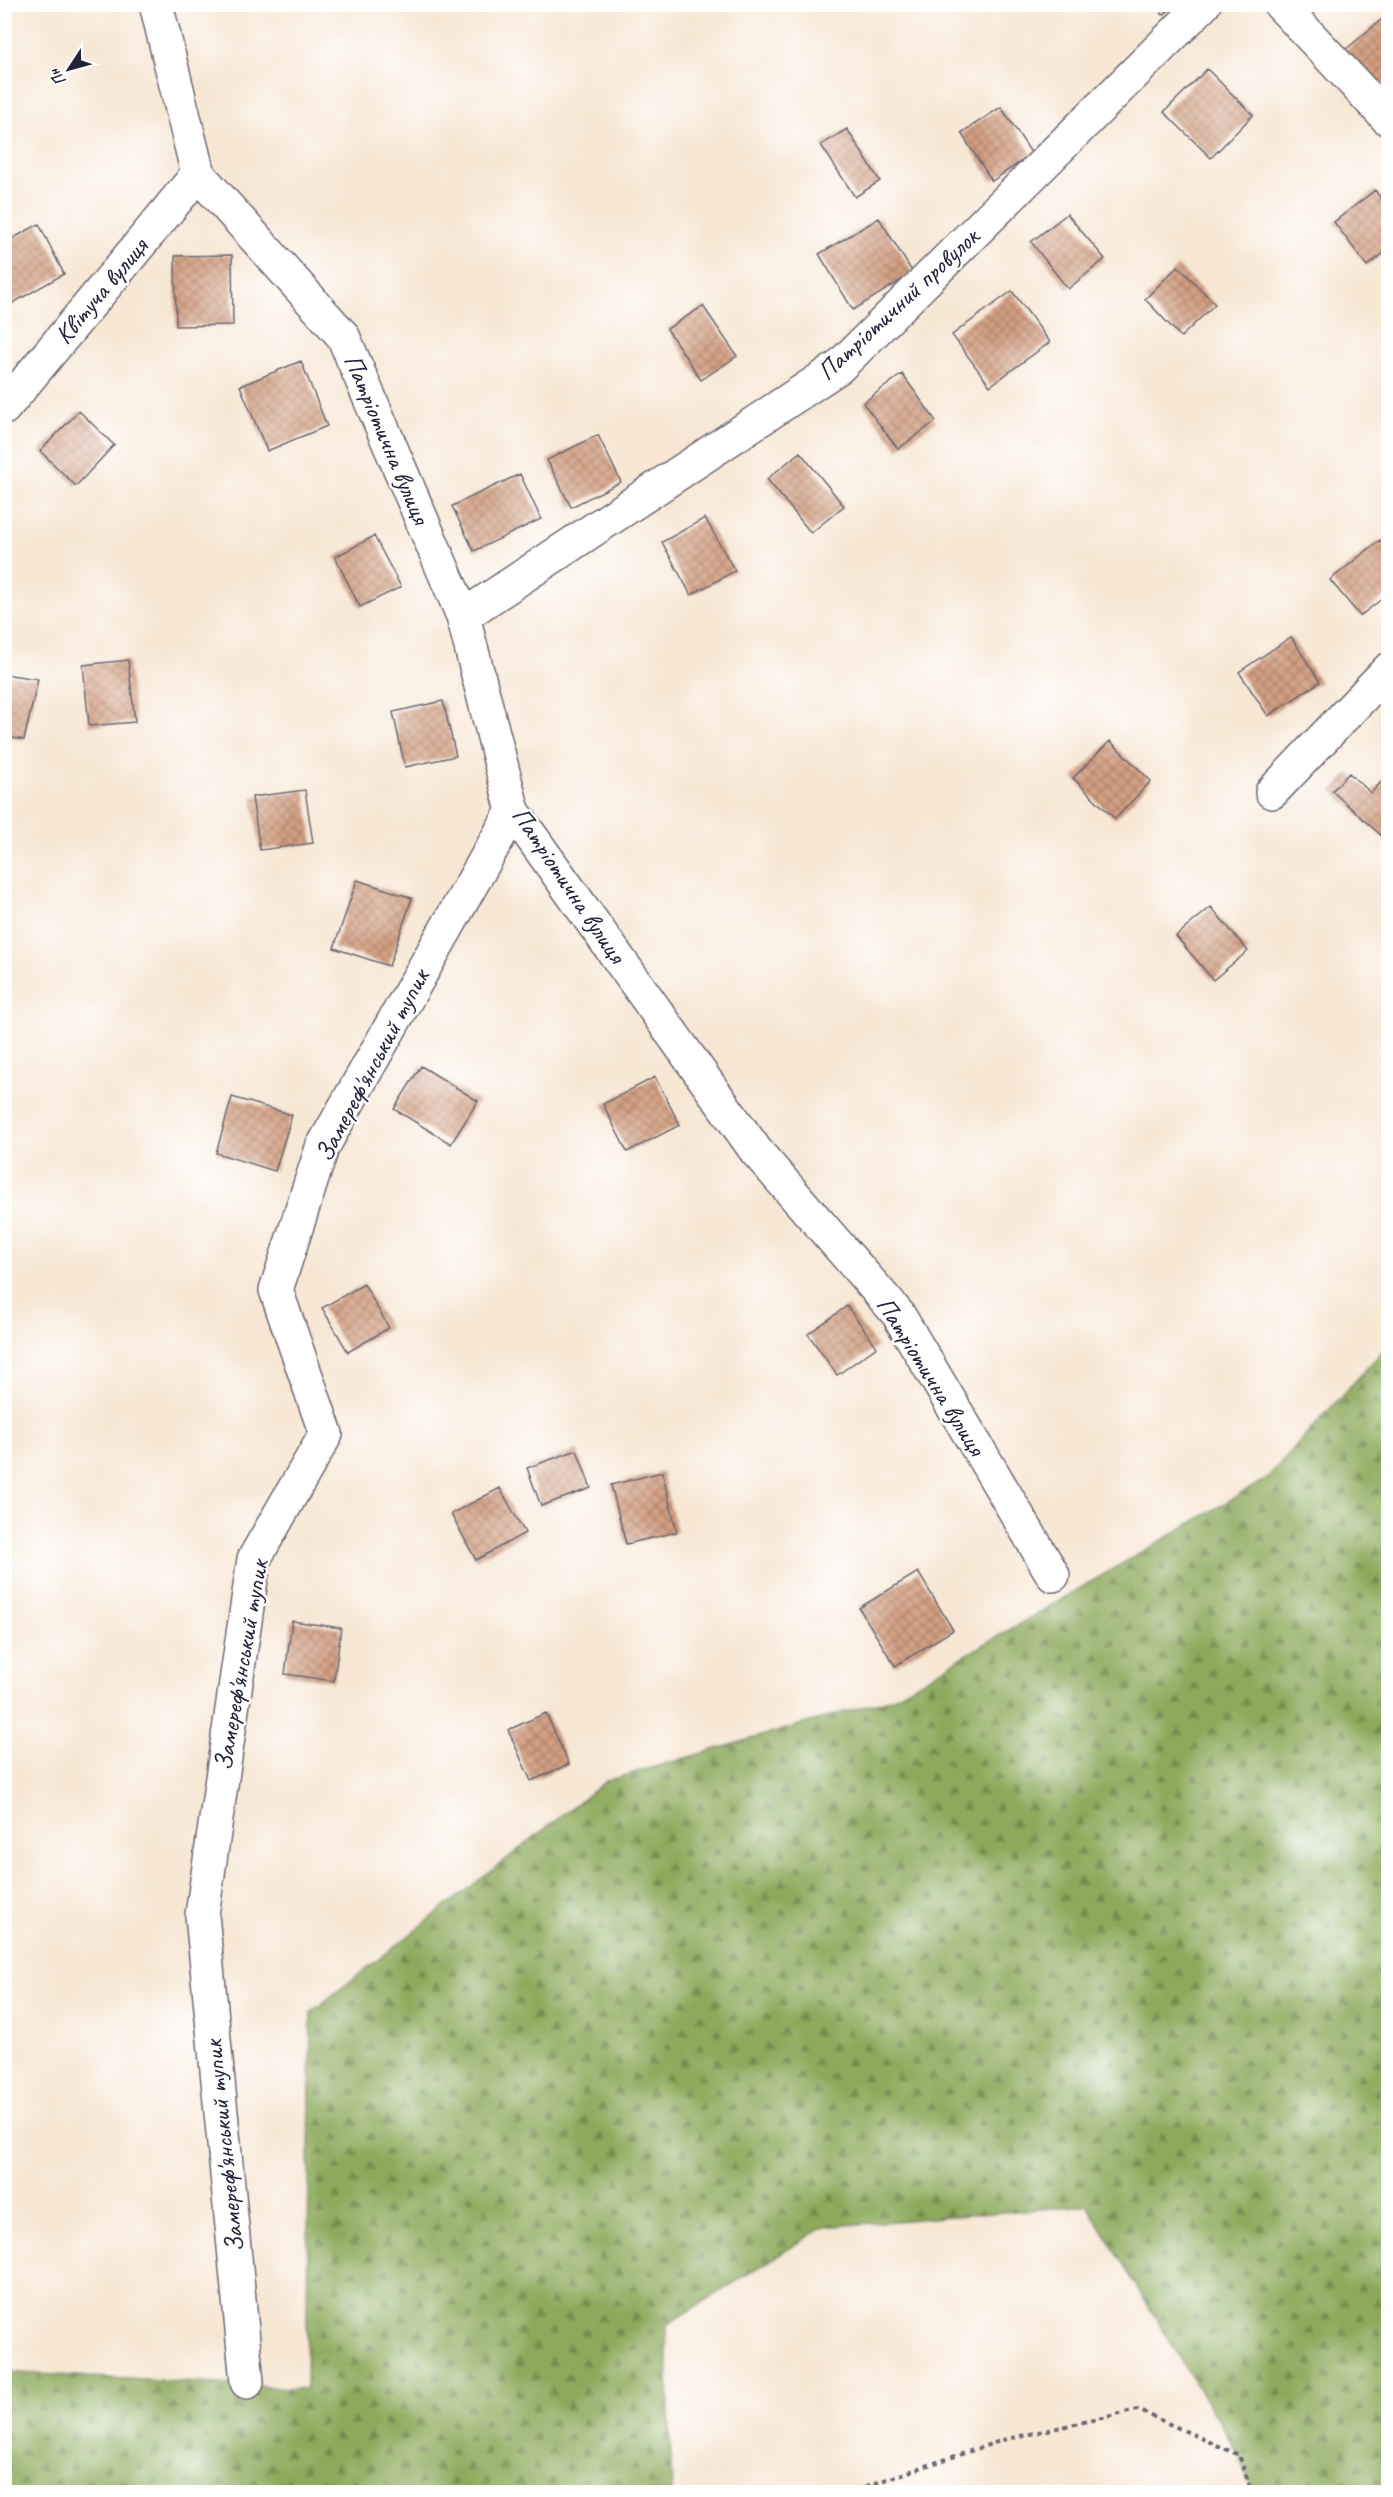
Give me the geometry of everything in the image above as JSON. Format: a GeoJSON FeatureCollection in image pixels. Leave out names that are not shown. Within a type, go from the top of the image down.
{"type":"FeatureCollection","features":[{"type":"Feature","properties":{"kind":"street","name":"Патріотична вулиця"},"geometry":{"type":"LineString","coordinates":[[156,4],[198,174],[343,336],[463,616],[513,811],[756,1151],[898,1314],[1053,1575]]}},
{"type":"Feature","properties":{"kind":"street","name":"Патріотичний провулок"},"geometry":{"type":"LineString","coordinates":[[463,616],[839,367],[1204,4]]}},
{"type":"Feature","properties":{"kind":"street"},"geometry":{"type":"LineString","coordinates":[[1280,4],[1389,119]]}},
{"type":"Feature","properties":{"kind":"street","name":"Квітуча вулиця"},"geometry":{"type":"LineString","coordinates":[[4,408],[198,174]]}},
{"type":"Feature","properties":{"kind":"street"},"geometry":{"type":"LineString","coordinates":[[1272,792],[1389,670]]}},
{"type":"Feature","properties":{"kind":"street","name":"Замереф'янський тупик"},"geometry":{"type":"LineString","coordinates":[[247,2382],[202,1915],[254,1559],[326,1434],[276,1290],[322,1148],[513,811]]}},
{"type":"Feature","properties":{"kind":"path"},"geometry":{"type":"LineString","coordinates":[[849,2493],[1003,2440],[1138,2410],[1239,2455],[1252,2493]]}},
{"type":"Feature","properties":{"kind":"green space"},"geometry":{"type":"Polygon","coordinates":[[[1388,1345],[1388,2492],[1252,2492],[1239,2455],[1087,2205],[824,2227],[666,2325],[672,2492],[5,2492],[4,2372],[306,2389],[311,2012],[606,1781],[893,1698],[1266,1479],[1388,1345]]]}},
{"type":"Feature","properties":{"kind":"building"},"geometry":{"type":"Polygon","coordinates":[[[1155,4],[1177,4],[1163,15],[1155,4]]]}},
{"type":"Feature","properties":{"kind":"building"},"geometry":{"type":"Polygon","coordinates":[[[1388,14],[1388,81],[1377,91],[1345,50],[1388,14]]]}},
{"type":"Feature","properties":{"kind":"building"},"geometry":{"type":"Polygon","coordinates":[[[1207,69],[1253,115],[1211,158],[1164,112],[1207,69]]]}},
{"type":"Feature","properties":{"kind":"building"},"geometry":{"type":"Polygon","coordinates":[[[1001,107],[1032,154],[992,181],[961,133],[1001,107]]]}},
{"type":"Feature","properties":{"kind":"building"},"geometry":{"type":"Polygon","coordinates":[[[847,129],[880,181],[855,197],[821,145],[847,129]]]}},
{"type":"Feature","properties":{"kind":"building"},"geometry":{"type":"Polygon","coordinates":[[[1375,190],[1388,208],[1388,250],[1367,266],[1334,222],[1375,190]]]}},
{"type":"Feature","properties":{"kind":"building"},"geometry":{"type":"Polygon","coordinates":[[[1067,214],[1105,259],[1068,289],[1031,242],[1067,214]]]}},
{"type":"Feature","properties":{"kind":"building"},"geometry":{"type":"Polygon","coordinates":[[[879,218],[913,273],[853,310],[819,254],[879,218]]]}},
{"type":"Feature","properties":{"kind":"building"},"geometry":{"type":"Polygon","coordinates":[[[39,224],[64,274],[4,308],[4,243],[39,224]]]}},
{"type":"Feature","properties":{"kind":"building"},"geometry":{"type":"Polygon","coordinates":[[[232,255],[233,325],[176,326],[175,256],[232,255]]]}},
{"type":"Feature","properties":{"kind":"building"},"geometry":{"type":"Polygon","coordinates":[[[1178,266],[1215,304],[1181,337],[1145,299],[1178,266]]]}},
{"type":"Feature","properties":{"kind":"building"},"geometry":{"type":"Polygon","coordinates":[[[1012,291],[1050,342],[990,386],[952,335],[1012,291]]]}},
{"type":"Feature","properties":{"kind":"building"},"geometry":{"type":"Polygon","coordinates":[[[703,306],[737,356],[701,380],[667,329],[703,306]]]}},
{"type":"Feature","properties":{"kind":"building"},"geometry":{"type":"Polygon","coordinates":[[[301,361],[327,426],[267,451],[240,386],[301,361]]]}},
{"type":"Feature","properties":{"kind":"building"},"geometry":{"type":"Polygon","coordinates":[[[902,374],[936,421],[898,449],[863,403],[902,374]]]}},
{"type":"Feature","properties":{"kind":"building"},"geometry":{"type":"Polygon","coordinates":[[[79,411],[114,445],[76,486],[40,451],[79,411]]]}},
{"type":"Feature","properties":{"kind":"building"},"geometry":{"type":"Polygon","coordinates":[[[598,435],[621,482],[571,507],[547,460],[598,435]]]}},
{"type":"Feature","properties":{"kind":"building"},"geometry":{"type":"Polygon","coordinates":[[[800,452],[844,506],[811,533],[767,479],[800,452]]]}},
{"type":"Feature","properties":{"kind":"building"},"geometry":{"type":"Polygon","coordinates":[[[520,474],[541,519],[474,551],[452,506],[520,474]]]}},
{"type":"Feature","properties":{"kind":"building"},"geometry":{"type":"Polygon","coordinates":[[[705,518],[735,571],[691,595],[662,542],[705,518]]]}},
{"type":"Feature","properties":{"kind":"building"},"geometry":{"type":"Polygon","coordinates":[[[374,536],[401,587],[360,607],[335,557],[374,536]]]}},
{"type":"Feature","properties":{"kind":"building"},"geometry":{"type":"Polygon","coordinates":[[[1380,540],[1388,551],[1388,594],[1360,616],[1330,580],[1380,540]]]}},
{"type":"Feature","properties":{"kind":"building"},"geometry":{"type":"Polygon","coordinates":[[[1291,637],[1320,682],[1268,716],[1239,672],[1291,637]]]}},
{"type":"Feature","properties":{"kind":"building"},"geometry":{"type":"Polygon","coordinates":[[[128,660],[135,722],[89,726],[83,665],[128,660]]]}},
{"type":"Feature","properties":{"kind":"building"},"geometry":{"type":"Polygon","coordinates":[[[4,674],[38,679],[24,740],[4,736],[4,674]]]}},
{"type":"Feature","properties":{"kind":"building"},"geometry":{"type":"Polygon","coordinates":[[[443,701],[456,756],[405,767],[393,712],[443,701]]]}},
{"type":"Feature","properties":{"kind":"building"},"geometry":{"type":"Polygon","coordinates":[[[1110,741],[1151,781],[1115,819],[1073,778],[1110,741]]]}},
{"type":"Feature","properties":{"kind":"building"},"geometry":{"type":"Polygon","coordinates":[[[1349,773],[1371,793],[1388,775],[1388,832],[1384,838],[1332,791],[1349,773]]]}},
{"type":"Feature","properties":{"kind":"building"},"geometry":{"type":"Polygon","coordinates":[[[305,790],[313,843],[260,850],[252,797],[305,790]]]}},
{"type":"Feature","properties":{"kind":"building"},"geometry":{"type":"Polygon","coordinates":[[[357,880],[412,898],[389,966],[334,948],[357,880]]]}},
{"type":"Feature","properties":{"kind":"building"},"geometry":{"type":"Polygon","coordinates":[[[1211,907],[1248,951],[1213,980],[1176,936],[1211,907]]]}},
{"type":"Feature","properties":{"kind":"building"},"geometry":{"type":"Polygon","coordinates":[[[421,1066],[478,1101],[451,1144],[394,1109],[421,1066]]]}},
{"type":"Feature","properties":{"kind":"building"},"geometry":{"type":"Polygon","coordinates":[[[655,1077],[680,1125],[627,1152],[603,1104],[655,1077]]]}},
{"type":"Feature","properties":{"kind":"building"},"geometry":{"type":"Polygon","coordinates":[[[232,1097],[292,1115],[275,1171],[216,1153],[232,1097]]]}},
{"type":"Feature","properties":{"kind":"building"},"geometry":{"type":"Polygon","coordinates":[[[364,1284],[389,1328],[348,1352],[322,1308],[364,1284]]]}},
{"type":"Feature","properties":{"kind":"building"},"geometry":{"type":"Polygon","coordinates":[[[847,1306],[877,1347],[837,1375],[808,1334],[847,1306]]]}},
{"type":"Feature","properties":{"kind":"building"},"geometry":{"type":"Polygon","coordinates":[[[577,1450],[591,1488],[541,1506],[527,1468],[577,1450]]]}},
{"type":"Feature","properties":{"kind":"building"},"geometry":{"type":"Polygon","coordinates":[[[662,1472],[677,1532],[626,1544],[611,1485],[662,1472]]]}},
{"type":"Feature","properties":{"kind":"building"},"geometry":{"type":"Polygon","coordinates":[[[500,1488],[525,1533],[476,1560],[451,1514],[500,1488]]]}},
{"type":"Feature","properties":{"kind":"building"},"geometry":{"type":"Polygon","coordinates":[[[918,1572],[953,1630],[895,1666],[859,1608],[918,1572]]]}},
{"type":"Feature","properties":{"kind":"building"},"geometry":{"type":"Polygon","coordinates":[[[292,1621],[341,1628],[334,1681],[285,1674],[292,1621]]]}},
{"type":"Feature","properties":{"kind":"building"},"geometry":{"type":"Polygon","coordinates":[[[546,1713],[569,1764],[531,1781],[508,1730],[546,1713]]]}}]}
